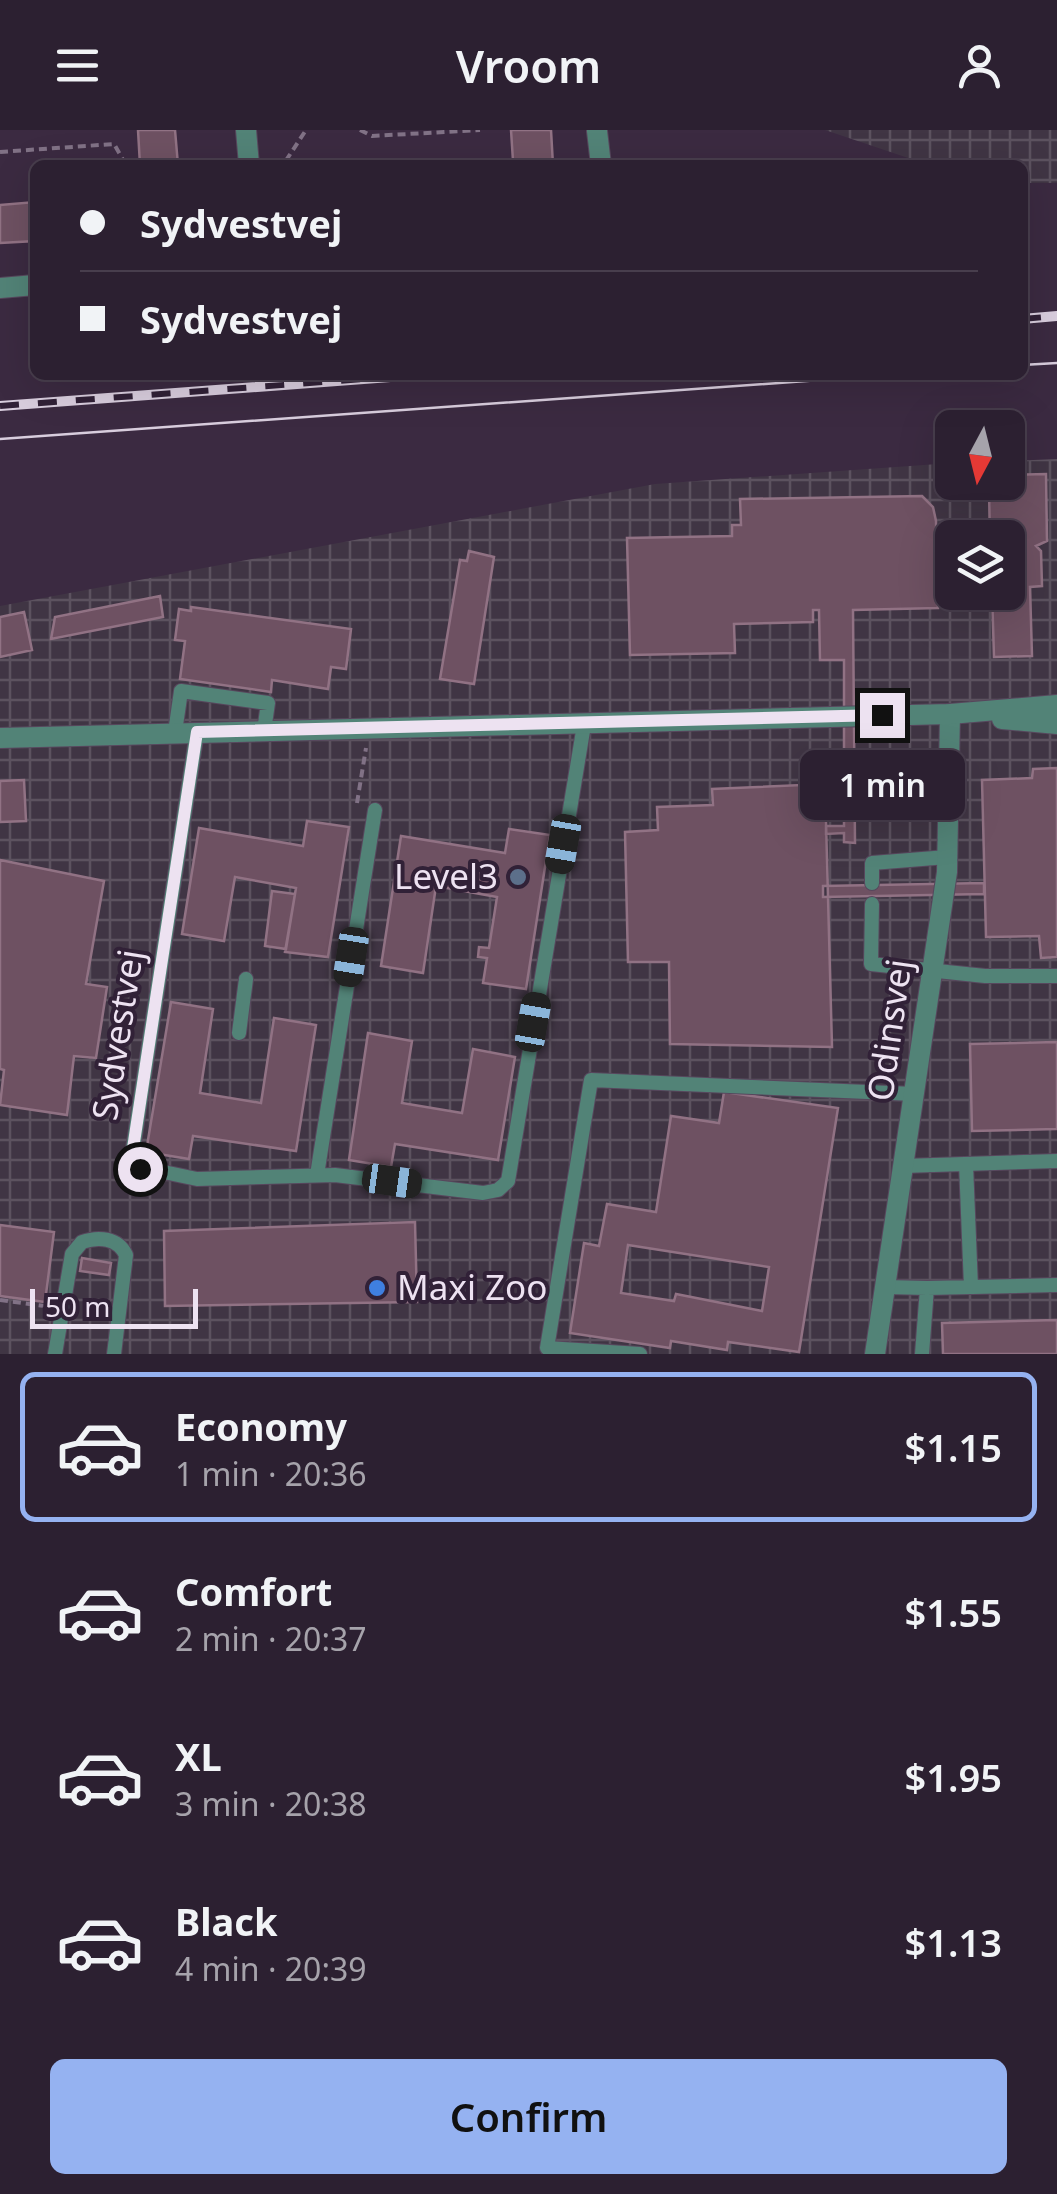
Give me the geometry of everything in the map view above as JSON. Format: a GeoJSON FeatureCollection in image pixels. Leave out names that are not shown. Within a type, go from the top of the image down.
{"type":"FeatureCollection","features":[{"type":"Feature","properties":{"kind":"street"},"geometry":{"type":"LineString","coordinates":[[246,130],[248,160]]}},
{"type":"Feature","properties":{"kind":"street"},"geometry":{"type":"LineString","coordinates":[[597,132],[600,160]]}},
{"type":"Feature","properties":{"kind":"street"},"geometry":{"type":"LineString","coordinates":[[0,288],[30,285]]}},
{"type":"Feature","properties":{"kind":"street"},"geometry":{"type":"LineString","coordinates":[[0,738],[950,714],[1057,705]]}},
{"type":"Feature","properties":{"kind":"street"},"geometry":{"type":"LineString","coordinates":[[950,714],[1057,724]]}},
{"type":"Feature","properties":{"kind":"street","name":"Odinsvej"},"geometry":{"type":"LineString","coordinates":[[875,1354],[947,856],[950,714]]}},
{"type":"Feature","properties":{"kind":"lane"},"geometry":{"type":"LineString","coordinates":[[175,732],[181,691],[268,702],[264,731]]}},
{"type":"Feature","properties":{"kind":"lane","name":"Sydvestvej"},"geometry":{"type":"LineString","coordinates":[[197,732],[132,1161],[146,1172],[196,1179],[317,1175],[483,1194],[498,1190],[508,1181],[584,724]]}},
{"type":"Feature","properties":{"kind":"lane"},"geometry":{"type":"LineString","coordinates":[[317,1175],[374,810]]}},
{"type":"Feature","properties":{"kind":"lane"},"geometry":{"type":"LineString","coordinates":[[872,883],[872,863],[947,856]]}},
{"type":"Feature","properties":{"kind":"lane"},"geometry":{"type":"LineString","coordinates":[[872,904],[871,964],[1057,976]]}},
{"type":"Feature","properties":{"kind":"lane"},"geometry":{"type":"LineString","coordinates":[[238,1033],[246,979]]}},
{"type":"Feature","properties":{"kind":"lane"},"geometry":{"type":"LineString","coordinates":[[640,1354],[547,1348],[591,1080],[914,1094]]}},
{"type":"Feature","properties":{"kind":"lane"},"geometry":{"type":"LineString","coordinates":[[903,1166],[1057,1161]]}},
{"type":"Feature","properties":{"kind":"lane"},"geometry":{"type":"LineString","coordinates":[[966,1164],[971,1287]]}},
{"type":"Feature","properties":{"kind":"lane"},"geometry":{"type":"LineString","coordinates":[[56,1354],[75,1248],[90,1239],[117,1243],[127,1263],[114,1354]]}},
{"type":"Feature","properties":{"kind":"lane"},"geometry":{"type":"LineString","coordinates":[[886,1287],[1057,1285]]}},
{"type":"Feature","properties":{"kind":"lane"},"geometry":{"type":"LineString","coordinates":[[922,1354],[927,1288]]}},
{"type":"Feature","properties":{"kind":"path"},"geometry":{"type":"LineString","coordinates":[[286,160],[306,130]]}},
{"type":"Feature","properties":{"kind":"path"},"geometry":{"type":"LineString","coordinates":[[360,130],[372,136],[480,130]]}},
{"type":"Feature","properties":{"kind":"path"},"geometry":{"type":"LineString","coordinates":[[0,152],[114,144],[123,160]]}},
{"type":"Feature","properties":{"kind":"path"},"geometry":{"type":"LineString","coordinates":[[356,808],[369,728]]}},
{"type":"Feature","properties":{"kind":"path"},"geometry":{"type":"LineString","coordinates":[[0,1300],[63,1308]]}},
{"type":"Feature","properties":{"kind":"shaded area"},"geometry":{"type":"Polygon","coordinates":[[[825,130],[1057,130],[1057,183],[1028,183],[1028,160],[914,160],[825,130]]]}},
{"type":"Feature","properties":{"kind":"shaded area"},"geometry":{"type":"Polygon","coordinates":[[[1057,459],[1057,1354],[0,1354],[0,606],[655,484],[935,464],[935,500],[1025,500],[1025,460],[1057,459]]]}},
{"type":"Feature","properties":{"kind":"building"},"geometry":{"type":"Polygon","coordinates":[[[138,130],[175,130],[178,160],[140,160],[138,130]]]}},
{"type":"Feature","properties":{"kind":"building"},"geometry":{"type":"Polygon","coordinates":[[[511,130],[551,130],[553,160],[513,160],[511,130]]]}},
{"type":"Feature","properties":{"kind":"building"},"geometry":{"type":"Polygon","coordinates":[[[30,202],[30,241],[0,243],[0,205],[30,202]]]}},
{"type":"Feature","properties":{"kind":"building"},"geometry":{"type":"Polygon","coordinates":[[[1046,474],[1047,541],[1036,546],[1041,551],[1042,586],[1030,587],[1032,656],[994,657],[993,610],[1025,610],[1025,520],[990,520],[989,500],[1025,500],[1025,475],[1046,474]]]}},
{"type":"Feature","properties":{"kind":"building"},"geometry":{"type":"Polygon","coordinates":[[[922,496],[933,507],[935,608],[853,610],[855,843],[844,842],[844,833],[826,834],[826,826],[844,826],[844,809],[826,809],[825,801],[844,800],[844,660],[820,660],[819,610],[813,610],[813,622],[734,624],[735,653],[630,655],[627,538],[732,536],[732,525],[741,525],[740,499],[922,496]]]}},
{"type":"Feature","properties":{"kind":"building"},"geometry":{"type":"Polygon","coordinates":[[[469,551],[494,557],[474,684],[440,679],[460,560],[467,561],[469,551]]]}},
{"type":"Feature","properties":{"kind":"building"},"geometry":{"type":"Polygon","coordinates":[[[160,596],[163,617],[51,639],[55,617],[160,596]]]}},
{"type":"Feature","properties":{"kind":"building"},"geometry":{"type":"Polygon","coordinates":[[[191,607],[351,629],[346,669],[331,667],[328,689],[272,680],[271,692],[180,679],[185,641],[175,640],[179,609],[191,611],[191,607]]]}},
{"type":"Feature","properties":{"kind":"building"},"geometry":{"type":"Polygon","coordinates":[[[24,612],[32,650],[0,657],[0,617],[24,612]]]}},
{"type":"Feature","properties":{"kind":"building"},"geometry":{"type":"Polygon","coordinates":[[[1057,768],[1057,957],[1041,958],[1039,936],[986,937],[982,780],[1032,778],[1033,769],[1057,768]]]}},
{"type":"Feature","properties":{"kind":"building"},"geometry":{"type":"Polygon","coordinates":[[[24,780],[26,821],[0,822],[0,781],[24,780]]]}},
{"type":"Feature","properties":{"kind":"building"},"geometry":{"type":"Polygon","coordinates":[[[825,784],[832,1047],[670,1044],[669,962],[628,962],[625,832],[658,830],[657,807],[713,805],[712,789],[825,784]]]}},
{"type":"Feature","properties":{"kind":"building"},"geometry":{"type":"Polygon","coordinates":[[[307,821],[349,827],[328,957],[285,952],[296,888],[235,877],[224,941],[182,934],[199,828],[303,846],[307,821]]]}},
{"type":"Feature","properties":{"kind":"building"},"geometry":{"type":"Polygon","coordinates":[[[509,829],[550,835],[526,989],[483,983],[487,958],[478,957],[479,947],[489,948],[497,897],[436,886],[423,973],[381,966],[401,836],[505,853],[509,829]]]}},
{"type":"Feature","properties":{"kind":"building"},"geometry":{"type":"Polygon","coordinates":[[[0,860],[104,881],[86,984],[107,987],[96,1058],[74,1056],[67,1115],[0,1105],[4,1070],[0,1069],[0,860]]]}},
{"type":"Feature","properties":{"kind":"building"},"geometry":{"type":"Polygon","coordinates":[[[984,883],[984,894],[823,897],[823,886],[984,883]]]}},
{"type":"Feature","properties":{"kind":"building"},"geometry":{"type":"Polygon","coordinates":[[[272,891],[295,894],[286,949],[265,946],[272,891]]]}},
{"type":"Feature","properties":{"kind":"building"},"geometry":{"type":"Polygon","coordinates":[[[171,1002],[213,1009],[200,1093],[261,1103],[274,1018],[316,1025],[296,1151],[193,1136],[189,1159],[146,1152],[171,1002]]]}},
{"type":"Feature","properties":{"kind":"building"},"geometry":{"type":"Polygon","coordinates":[[[368,1033],[412,1041],[402,1103],[462,1113],[473,1049],[515,1057],[498,1160],[395,1144],[391,1167],[349,1160],[368,1033]]]}},
{"type":"Feature","properties":{"kind":"building"},"geometry":{"type":"Polygon","coordinates":[[[1057,1042],[1057,1129],[972,1131],[970,1044],[1057,1042]]]}},
{"type":"Feature","properties":{"kind":"building"},"geometry":{"type":"Polygon","coordinates":[[[724,1092],[838,1108],[799,1352],[728,1342],[727,1350],[671,1341],[670,1348],[570,1333],[584,1243],[599,1246],[607,1204],[656,1212],[671,1116],[719,1123],[724,1092]],[[628,1245],[621,1293],[674,1301],[676,1294],[762,1311],[769,1267],[628,1245]]]}},
{"type":"Feature","properties":{"kind":"building"},"geometry":{"type":"Polygon","coordinates":[[[415,1222],[417,1302],[165,1306],[164,1231],[415,1222]]]}},
{"type":"Feature","properties":{"kind":"building"},"geometry":{"type":"Polygon","coordinates":[[[0,1225],[54,1232],[45,1302],[0,1296],[0,1225]]]}},
{"type":"Feature","properties":{"kind":"building"},"geometry":{"type":"Polygon","coordinates":[[[82,1258],[111,1263],[109,1275],[80,1271],[82,1258]]]}},
{"type":"Feature","properties":{"kind":"building"},"geometry":{"type":"Polygon","coordinates":[[[1057,1320],[1057,1354],[943,1354],[942,1323],[1057,1320]]]}},
{"type":"Feature","properties":{"kind":"tram line"},"geometry":{"type":"LineString","coordinates":[[1028,365],[1057,363]]}},
{"type":"Feature","properties":{"kind":"tram line"},"geometry":{"type":"LineString","coordinates":[[0,439],[820,380]]}},
{"type":"Feature","properties":{"kind":"railway"},"geometry":{"type":"LineString","coordinates":[[1028,318],[1057,316]]}},
{"type":"Feature","properties":{"kind":"railway"},"geometry":{"type":"LineString","coordinates":[[0,406],[350,380]]}},
{"type":"Feature","properties":{"kind":"place","name":"Level3"},"geometry":{"type":"Point","coordinates":[518,877]}},
{"type":"Feature","properties":{"kind":"place","name":"Maxi Zoo"},"geometry":{"type":"Point","coordinates":[377,1288]}},
{"type":"Feature","properties":{"kind":"route"},"geometry":{"type":"LineString","coordinates":[[140,1169],[132,1155],[197,732],[882,715]]}}]}
